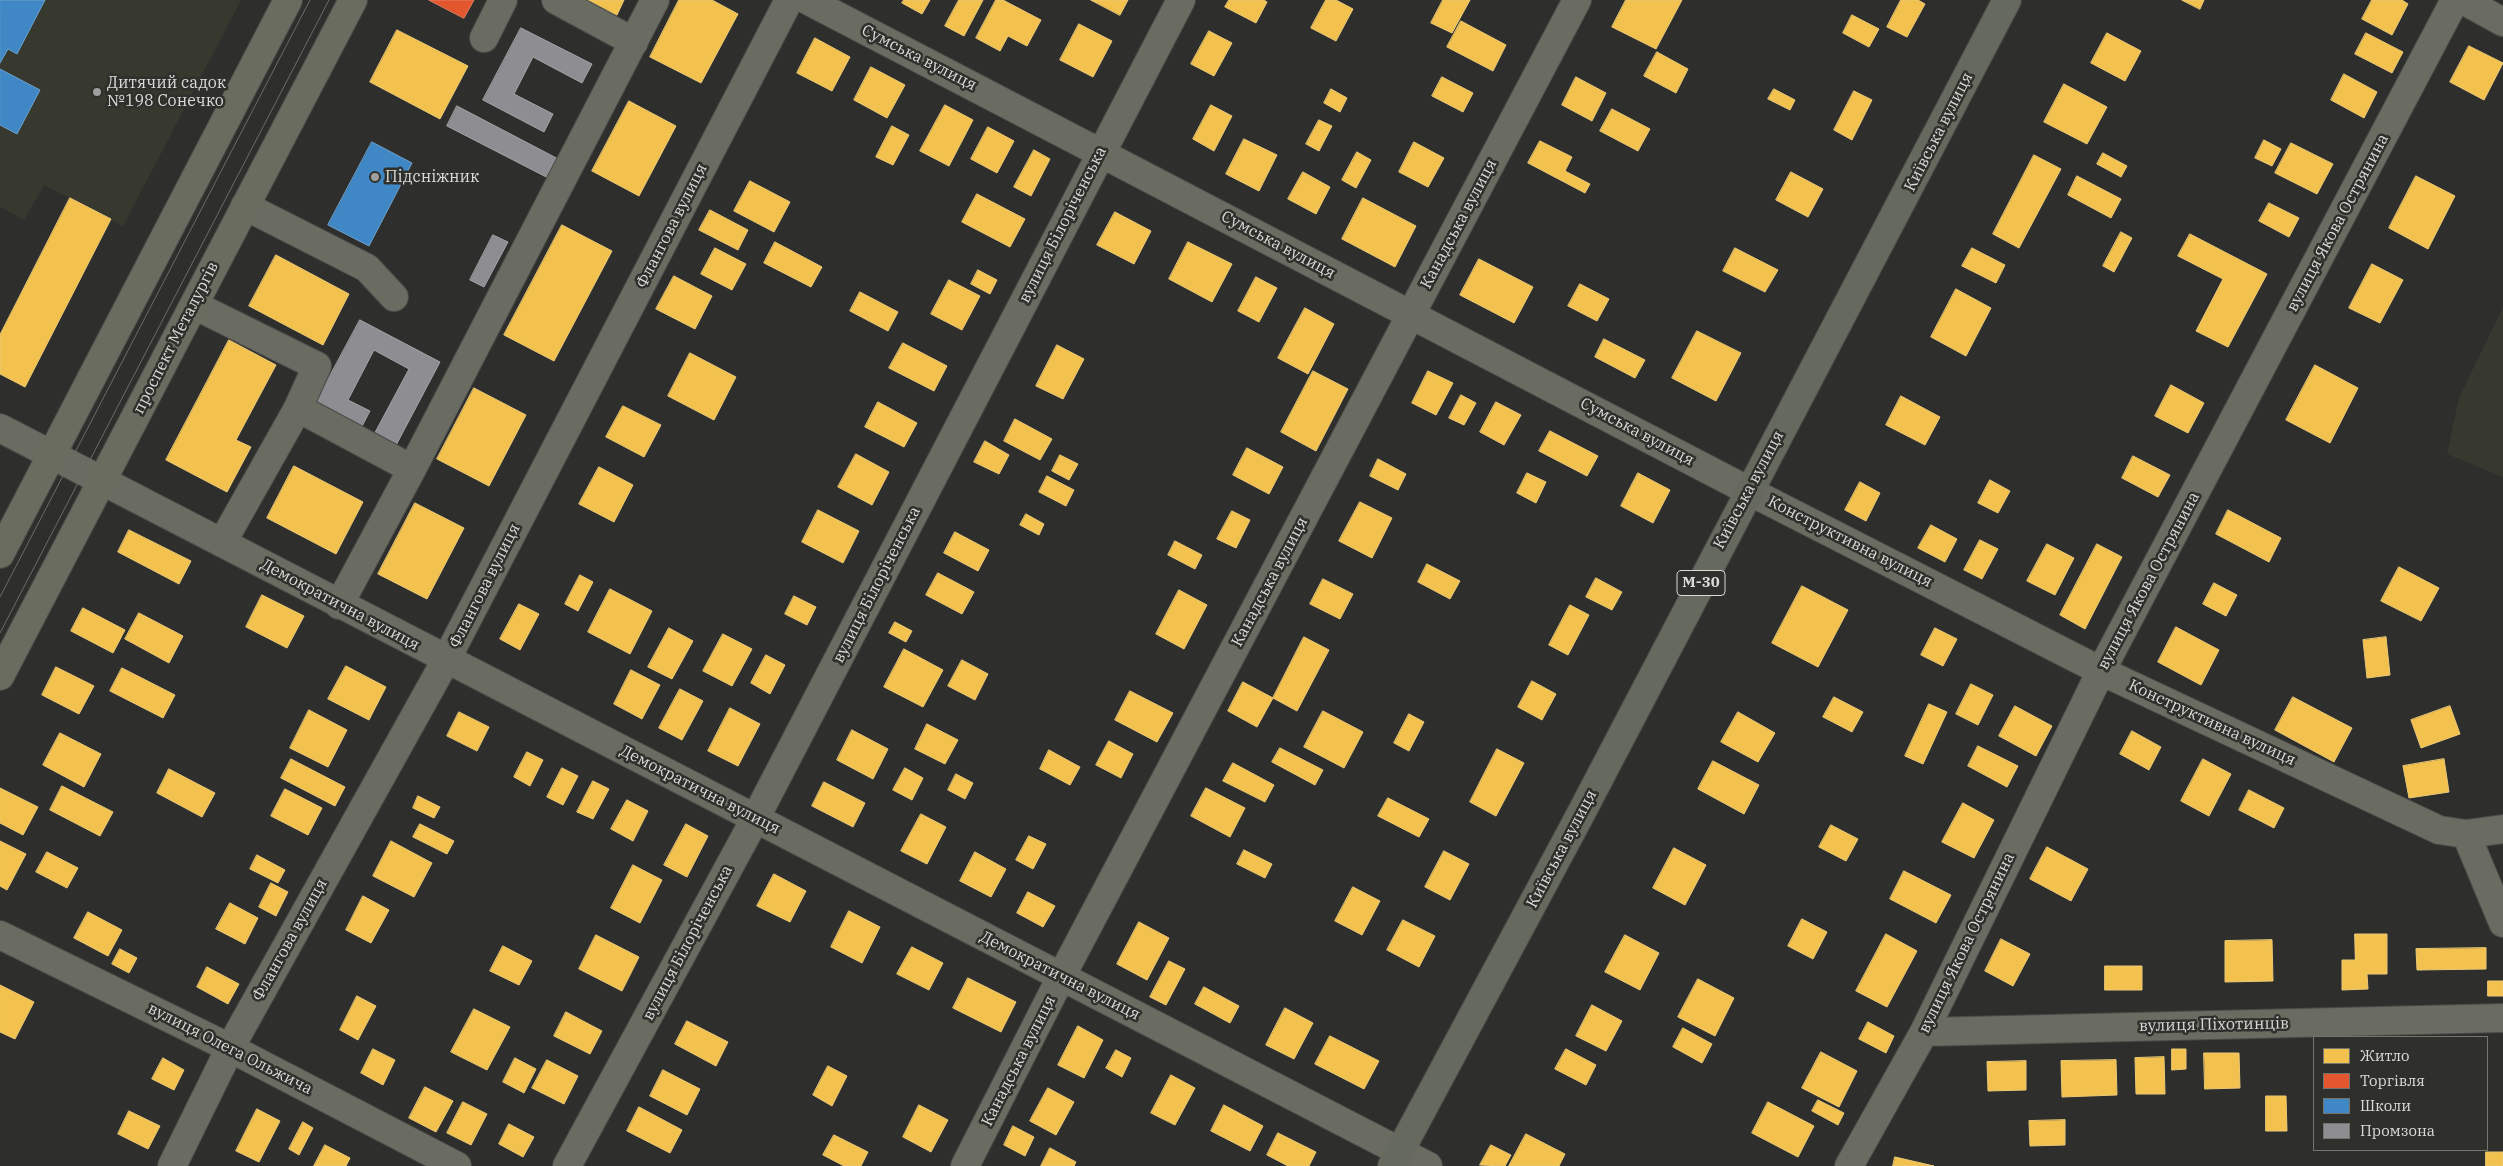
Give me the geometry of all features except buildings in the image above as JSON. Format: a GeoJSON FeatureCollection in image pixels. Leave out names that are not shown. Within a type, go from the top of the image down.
{"type":"FeatureCollection","features":[{"type":"Feature","properties":{"kind":"highway","name":"Київська вулиця"},"geometry":{"type":"LineString","coordinates":[[1396,1159],[1577,821],[2007,0]]}},
{"type":"Feature","properties":{"kind":"main road"},"geometry":{"type":"LineString","coordinates":[[0,554],[288,0]]}},
{"type":"Feature","properties":{"kind":"main road","name":"проспект Металургів"},"geometry":{"type":"LineString","coordinates":[[0,676],[353,0]]}},
{"type":"Feature","properties":{"kind":"street"},"geometry":{"type":"LineString","coordinates":[[484,38],[503,0]]}},
{"type":"Feature","properties":{"kind":"street"},"geometry":{"type":"LineString","coordinates":[[556,0],[634,42]]}},
{"type":"Feature","properties":{"kind":"street"},"geometry":{"type":"LineString","coordinates":[[339,604],[656,0]]}},
{"type":"Feature","properties":{"kind":"street","name":"Флангова вулиця"},"geometry":{"type":"LineString","coordinates":[[172,1166],[230,1048],[446,660],[789,0]]}},
{"type":"Feature","properties":{"kind":"street","name":"Сумська вулиця"},"geometry":{"type":"LineString","coordinates":[[807,0],[1101,151],[1749,491]]}},
{"type":"Feature","properties":{"kind":"street","name":"вулиця Білоріченська"},"geometry":{"type":"LineString","coordinates":[[567,1166],[755,819],[1181,0]]}},
{"type":"Feature","properties":{"kind":"street","name":"Канадська вулиця"},"geometry":{"type":"LineString","coordinates":[[965,1166],[1061,977],[1577,0]]}},
{"type":"Feature","properties":{"kind":"street","name":"вулиця Якова Острянина"},"geometry":{"type":"LineString","coordinates":[[1849,1166],[1924,1032],[2101,671],[2455,0]]}},
{"type":"Feature","properties":{"kind":"street"},"geometry":{"type":"LineString","coordinates":[[2463,0],[2503,22]]}},
{"type":"Feature","properties":{"kind":"street"},"geometry":{"type":"LineString","coordinates":[[245,206],[366,268],[394,297]]}},
{"type":"Feature","properties":{"kind":"street"},"geometry":{"type":"LineString","coordinates":[[194,305],[317,366],[298,408],[222,543]]}},
{"type":"Feature","properties":{"kind":"street"},"geometry":{"type":"LineString","coordinates":[[298,408],[412,468]]}},
{"type":"Feature","properties":{"kind":"street","name":"Демократична вулиця"},"geometry":{"type":"LineString","coordinates":[[0,428],[1061,977],[1396,1159],[1428,1166]]}},
{"type":"Feature","properties":{"kind":"street","name":"Конструктивна вулиця"},"geometry":{"type":"LineString","coordinates":[[1749,491],[2101,671],[2440,830],[2466,834],[2503,829]]}},
{"type":"Feature","properties":{"kind":"street"},"geometry":{"type":"LineString","coordinates":[[2466,834],[2503,923]]}},
{"type":"Feature","properties":{"kind":"street","name":"вулиця Олега Ольжича"},"geometry":{"type":"LineString","coordinates":[[0,936],[230,1048],[457,1166]]}},
{"type":"Feature","properties":{"kind":"street","name":"вулиця Піхотинців"},"geometry":{"type":"LineString","coordinates":[[1924,1032],[2503,1018]]}},
{"type":"Feature","properties":{"kind":"shaded area","name":"Дитячий садок №198 Сонечко"},"geometry":{"type":"Polygon","coordinates":[[[0,0],[241,0],[123,226],[44,185],[24,220],[0,207],[0,0]]]}},
{"type":"Feature","properties":{"kind":"shaded area"},"geometry":{"type":"Polygon","coordinates":[[[2503,307],[2503,477],[2447,454],[2459,398],[2503,307]]]}},
{"type":"Feature","properties":{"kind":"tram line"},"geometry":{"type":"LineString","coordinates":[[0,597],[310,0]]}},
{"type":"Feature","properties":{"kind":"tram line"},"geometry":{"type":"LineString","coordinates":[[0,633],[329,0]]}},
{"type":"Feature","properties":{"kind":"place","name":"Дитячий садок №198 Сонечко"},"geometry":{"type":"Point","coordinates":[97,92]}},
{"type":"Feature","properties":{"kind":"place","name":"Підсніжник"},"geometry":{"type":"Point","coordinates":[375,177]}}]}
